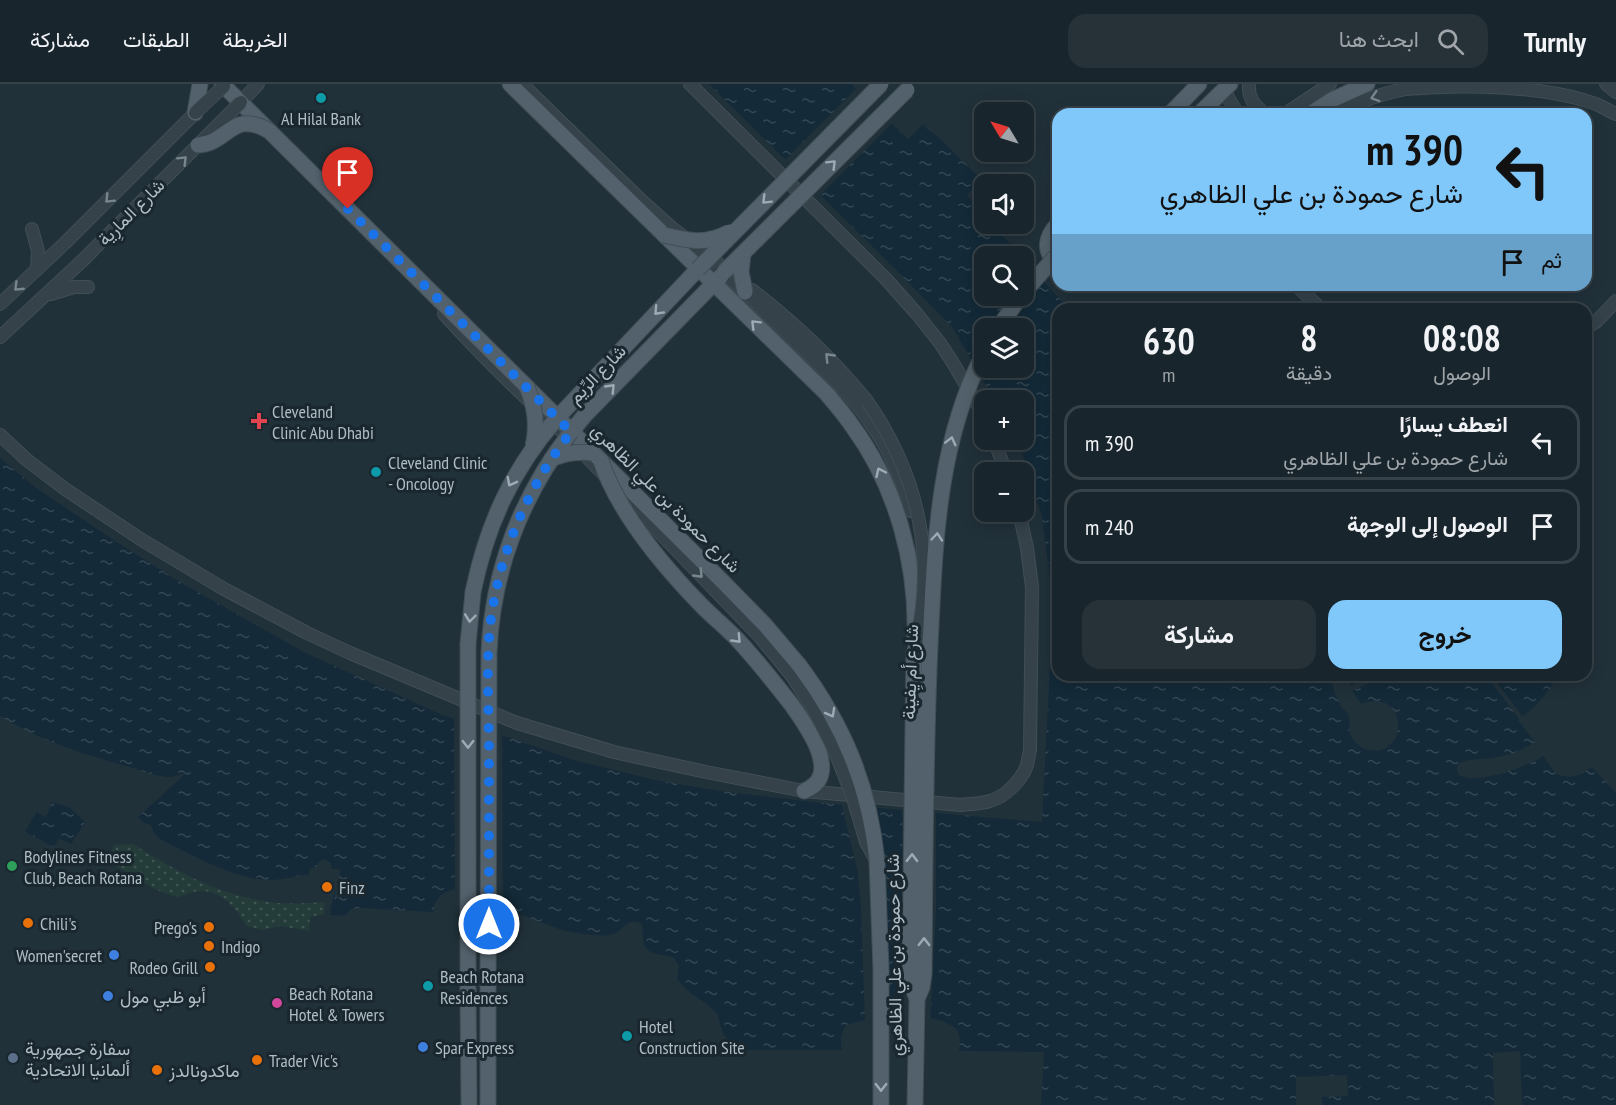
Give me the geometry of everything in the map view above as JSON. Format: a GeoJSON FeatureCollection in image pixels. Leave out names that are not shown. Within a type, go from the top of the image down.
{"type":"FeatureCollection","features":[{"type":"Feature","properties":{"kind":"main road"},"geometry":{"type":"LineString","coordinates":[[195,113],[200,84]]}},
{"type":"Feature","properties":{"kind":"main road","name":"شارع حمودة بن علي الظاهري"},"geometry":{"type":"LineString","coordinates":[[222,84],[527,387],[572,436],[597,457],[745,603],[788,651],[810,680],[831,713],[855,762],[871,819],[877,861],[881,970],[881,1105]]}},
{"type":"Feature","properties":{"kind":"main road","name":"شارع حمودة بن علي الظاهري"},"geometry":{"type":"LineString","coordinates":[[510,84],[698,269],[719,278],[826,394],[853,426],[875,462],[895,509],[909,560],[914,596],[910,969],[917,999],[915,1105]]}},
{"type":"Feature","properties":{"kind":"main road","name":"شارع الرِّيم"},"geometry":{"type":"LineString","coordinates":[[469,1105],[468,634],[475,583],[489,531],[507,489],[531,450],[557,418],[698,269],[881,84]]}},
{"type":"Feature","properties":{"kind":"main road"},"geometry":{"type":"LineString","coordinates":[[1176,108],[1199,84]]}},
{"type":"Feature","properties":{"kind":"main road"},"geometry":{"type":"LineString","coordinates":[[1319,108],[1367,84]]}},
{"type":"Feature","properties":{"kind":"main road"},"geometry":{"type":"LineString","coordinates":[[1205,108],[1227,86]]}},
{"type":"Feature","properties":{"kind":"main road","name":"شارع الرِّيم"},"geometry":{"type":"LineString","coordinates":[[488,1105],[489,653],[498,581],[511,538],[529,497],[551,459],[572,436],[585,414],[910,87]]}},
{"type":"Feature","properties":{"kind":"main road"},"geometry":{"type":"LineString","coordinates":[[198,145],[212,142],[239,124],[254,124],[270,131]]}},
{"type":"Feature","properties":{"kind":"main road"},"geometry":{"type":"LineString","coordinates":[[664,235],[704,241],[720,237],[741,226]]}},
{"type":"Feature","properties":{"kind":"main road"},"geometry":{"type":"LineString","coordinates":[[1052,231],[1047,249],[1052,258]]}},
{"type":"Feature","properties":{"kind":"main road"},"geometry":{"type":"LineString","coordinates":[[742,254],[741,272],[745,292]]}},
{"type":"Feature","properties":{"kind":"main road"},"geometry":{"type":"LineString","coordinates":[[1034,281],[1052,261]]}},
{"type":"Feature","properties":{"kind":"main road","name":"شارع أم يِفينة"},"geometry":{"type":"LineString","coordinates":[[917,999],[924,974],[929,670],[941,499],[954,429],[974,375]]}},
{"type":"Feature","properties":{"kind":"main road"},"geometry":{"type":"LineString","coordinates":[[527,387],[535,420],[535,435],[531,450]]}},
{"type":"Feature","properties":{"kind":"main road"},"geometry":{"type":"LineString","coordinates":[[551,459],[574,452],[597,457],[618,499],[660,559],[695,599],[746,650],[791,704],[810,734],[823,765],[819,780],[813,787],[804,791]]}},
{"type":"Feature","properties":{"kind":"main road"},"geometry":{"type":"LineString","coordinates":[[458,1105],[470,1074]]}},
{"type":"Feature","properties":{"kind":"street","name":"شارع المارِية"},"geometry":{"type":"LineString","coordinates":[[0,304],[222,84]]}},
{"type":"Feature","properties":{"kind":"street"},"geometry":{"type":"LineString","coordinates":[[222,84],[480,353],[524,397],[572,436]]}},
{"type":"Feature","properties":{"kind":"street","name":"شارع المارِية"},"geometry":{"type":"LineString","coordinates":[[0,337],[92,251],[258,84]]}},
{"type":"Feature","properties":{"kind":"street"},"geometry":{"type":"LineString","coordinates":[[522,84],[662,219],[794,324],[840,369],[863,405],[887,432],[912,492],[924,550],[925,580],[922,616],[914,651]]}},
{"type":"Feature","properties":{"kind":"street"},"geometry":{"type":"LineString","coordinates":[[690,84],[886,279],[917,314],[953,363],[974,399]]}},
{"type":"Feature","properties":{"kind":"street"},"geometry":{"type":"LineString","coordinates":[[1250,84],[1251,101],[1259,108]]}},
{"type":"Feature","properties":{"kind":"street"},"geometry":{"type":"LineString","coordinates":[[1294,108],[1330,84]]}},
{"type":"Feature","properties":{"kind":"street"},"geometry":{"type":"LineString","coordinates":[[1341,108],[1406,88],[1441,84],[1470,84],[1556,93],[1597,104],[1616,114]]}},
{"type":"Feature","properties":{"kind":"street"},"geometry":{"type":"LineString","coordinates":[[1606,84],[1616,92]]}},
{"type":"Feature","properties":{"kind":"street"},"geometry":{"type":"LineString","coordinates":[[1227,86],[1228,98],[1234,108]]}},
{"type":"Feature","properties":{"kind":"street"},"geometry":{"type":"LineString","coordinates":[[32,229],[38,251],[37,269]]}},
{"type":"Feature","properties":{"kind":"street","name":"شارع حمودة بن علي الظاهري"},"geometry":{"type":"LineString","coordinates":[[719,278],[745,292],[863,405],[898,472],[911,509],[921,550],[925,591],[923,802]]}},
{"type":"Feature","properties":{"kind":"street"},"geometry":{"type":"LineString","coordinates":[[44,296],[66,288],[88,287]]}},
{"type":"Feature","properties":{"kind":"street"},"geometry":{"type":"LineString","coordinates":[[1302,291],[1315,303]]}},
{"type":"Feature","properties":{"kind":"street"},"geometry":{"type":"LineString","coordinates":[[1597,321],[1616,301]]}},
{"type":"Feature","properties":{"kind":"street"},"geometry":{"type":"LineString","coordinates":[[1592,324],[1616,308]]}},
{"type":"Feature","properties":{"kind":"street"},"geometry":{"type":"LineString","coordinates":[[0,435],[52,480],[152,547],[255,606],[350,653],[517,723],[614,752],[706,772],[804,791],[923,802],[961,805],[992,800],[1005,793],[1027,767],[1030,750],[1032,586],[1021,522]]}},
{"type":"Feature","properties":{"kind":"street","name":"شارع حمودة بن علي الظاهري"},"geometry":{"type":"LineString","coordinates":[[572,436],[754,631],[792,676],[815,711],[834,749],[853,798],[866,842],[877,861]]}},
{"type":"Feature","properties":{"kind":"green space"},"geometry":{"type":"Polygon","coordinates":[[[133,844],[184,874],[220,890],[278,903],[325,902],[324,914],[310,917],[309,931],[280,926],[263,930],[246,926],[238,913],[222,897],[200,891],[173,896],[148,885],[107,861],[114,845],[133,844]]]}},
{"type":"Feature","properties":{"kind":"water"},"geometry":{"type":"Polygon","coordinates":[[[709,84],[851,84],[908,139],[923,124],[976,174],[974,174],[974,188],[967,195],[974,203],[974,234],[1001,234],[1012,246],[974,246],[974,306],[1034,306],[1034,271],[1063,303],[1052,303],[1052,595],[1042,517],[1034,491],[1034,462],[1025,462],[1021,450],[1034,450],[1034,390],[989,390],[982,378],[1034,378],[1034,318],[974,318],[974,364],[952,327],[709,84]]]}},
{"type":"Feature","properties":{"kind":"water"},"geometry":{"type":"Polygon","coordinates":[[[0,458],[35,487],[173,578],[304,652],[440,714],[574,760],[660,781],[720,791],[822,803],[1042,822],[1052,623],[1052,681],[1332,681],[1337,699],[1349,717],[1351,735],[1358,744],[1368,750],[1381,750],[1391,744],[1397,735],[1396,713],[1389,705],[1377,701],[1361,704],[1348,681],[1554,681],[1541,700],[1518,720],[1535,742],[1504,756],[1462,762],[1458,764],[1457,769],[1459,775],[1478,778],[1514,769],[1543,756],[1556,774],[1562,776],[1575,776],[1592,767],[1616,793],[1616,1105],[1522,1105],[1520,1051],[1493,1053],[1494,1105],[1322,1105],[1322,1097],[1348,1096],[1347,1075],[1296,1077],[1296,1105],[1041,1105],[1044,1052],[959,1051],[958,1031],[947,1023],[934,1019],[886,1017],[846,1025],[841,1036],[842,1050],[745,1050],[739,1048],[723,1034],[717,1014],[690,993],[677,979],[679,966],[674,958],[652,953],[646,948],[642,924],[637,922],[629,923],[618,932],[609,935],[570,932],[517,912],[466,886],[440,896],[433,912],[358,908],[351,909],[346,915],[330,915],[335,885],[329,879],[315,874],[274,880],[245,876],[202,860],[161,840],[154,833],[151,825],[138,817],[186,773],[171,777],[159,776],[99,758],[31,733],[0,716],[0,458]]]}},
{"type":"Feature","properties":{"kind":"water"},"geometry":{"type":"Polygon","coordinates":[[[52,802],[69,807],[85,822],[71,844],[59,838],[54,847],[25,832],[36,812],[46,817],[52,802]]]}},
{"type":"Feature","properties":{"kind":"pier"},"geometry":{"type":"Polygon","coordinates":[[[858,87],[894,121],[818,197],[783,162],[858,87]]]}},
{"type":"Feature","properties":{"kind":"pier"},"geometry":{"type":"Polygon","coordinates":[[[1360,681],[1373,681],[1352,691],[1350,686],[1360,681]]]}},
{"type":"Feature","properties":{"kind":"pier"},"geometry":{"type":"Polygon","coordinates":[[[1490,681],[1496,681],[1523,717],[1519,719],[1490,681]]]}},
{"type":"Feature","properties":{"kind":"pier"},"geometry":{"type":"Polygon","coordinates":[[[454,716],[502,732],[503,909],[465,890],[455,892],[454,716]]]}},
{"type":"Feature","properties":{"kind":"pier"},"geometry":{"type":"Polygon","coordinates":[[[841,802],[875,804],[886,869],[888,1020],[865,1023],[861,907],[857,869],[841,802]]]}},
{"type":"Feature","properties":{"kind":"pier"},"geometry":{"type":"Polygon","coordinates":[[[902,807],[936,810],[936,911],[930,1022],[903,1019],[902,807]]]}},
{"type":"Feature","properties":{"kind":"pier"},"geometry":{"type":"Polygon","coordinates":[[[324,859],[331,863],[332,869],[340,869],[339,880],[346,881],[346,893],[340,893],[339,898],[335,897],[335,885],[330,879],[317,875],[309,875],[308,878],[310,868],[316,868],[318,863],[324,859]]]}},
{"type":"Feature","properties":{"kind":"place","name":"Al Hilal Bank"},"geometry":{"type":"Point","coordinates":[321,98]}},
{"type":"Feature","properties":{"kind":"place","name":"Cleveland Clinic Abu Dhabi"},"geometry":{"type":"Point","coordinates":[259,421]}},
{"type":"Feature","properties":{"kind":"place","name":"Cleveland Clinic - Oncology"},"geometry":{"type":"Point","coordinates":[376,472]}},
{"type":"Feature","properties":{"kind":"place","name":"Bodylines Fitness Club, Beach Rotana"},"geometry":{"type":"Point","coordinates":[12,866]}},
{"type":"Feature","properties":{"kind":"place","name":"Finz"},"geometry":{"type":"Point","coordinates":[327,887]}},
{"type":"Feature","properties":{"kind":"place","name":"Chili's"},"geometry":{"type":"Point","coordinates":[28,923]}},
{"type":"Feature","properties":{"kind":"place","name":"Prego's"},"geometry":{"type":"Point","coordinates":[209,927]}},
{"type":"Feature","properties":{"kind":"place","name":"Indigo"},"geometry":{"type":"Point","coordinates":[209,946]}},
{"type":"Feature","properties":{"kind":"place","name":"Women'secret"},"geometry":{"type":"Point","coordinates":[114,955]}},
{"type":"Feature","properties":{"kind":"place","name":"Rodeo Grill"},"geometry":{"type":"Point","coordinates":[210,967]}},
{"type":"Feature","properties":{"kind":"place","name":"Beach Rotana Residences"},"geometry":{"type":"Point","coordinates":[428,986]}},
{"type":"Feature","properties":{"kind":"place","name":"أبو ظبي مول"},"geometry":{"type":"Point","coordinates":[108,996]}},
{"type":"Feature","properties":{"kind":"place","name":"Beach Rotana Hotel & Towers"},"geometry":{"type":"Point","coordinates":[277,1003]}},
{"type":"Feature","properties":{"kind":"place","name":"Hotel Construction Site"},"geometry":{"type":"Point","coordinates":[627,1036]}},
{"type":"Feature","properties":{"kind":"place","name":"Spar Express"},"geometry":{"type":"Point","coordinates":[423,1047]}},
{"type":"Feature","properties":{"kind":"place","name":"سفارة جمهورية ألمانيا الاتحادية"},"geometry":{"type":"Point","coordinates":[13,1058]}},
{"type":"Feature","properties":{"kind":"place","name":"Trader Vic's"},"geometry":{"type":"Point","coordinates":[257,1060]}},
{"type":"Feature","properties":{"kind":"place","name":"ماكدونالدز"},"geometry":{"type":"Point","coordinates":[157,1070]}},
{"type":"Feature","properties":{"kind":"route"},"geometry":{"type":"LineString","coordinates":[[348,209],[571,432],[540,478],[519,518],[504,560],[494,603],[489,653],[489,924]]}}]}
